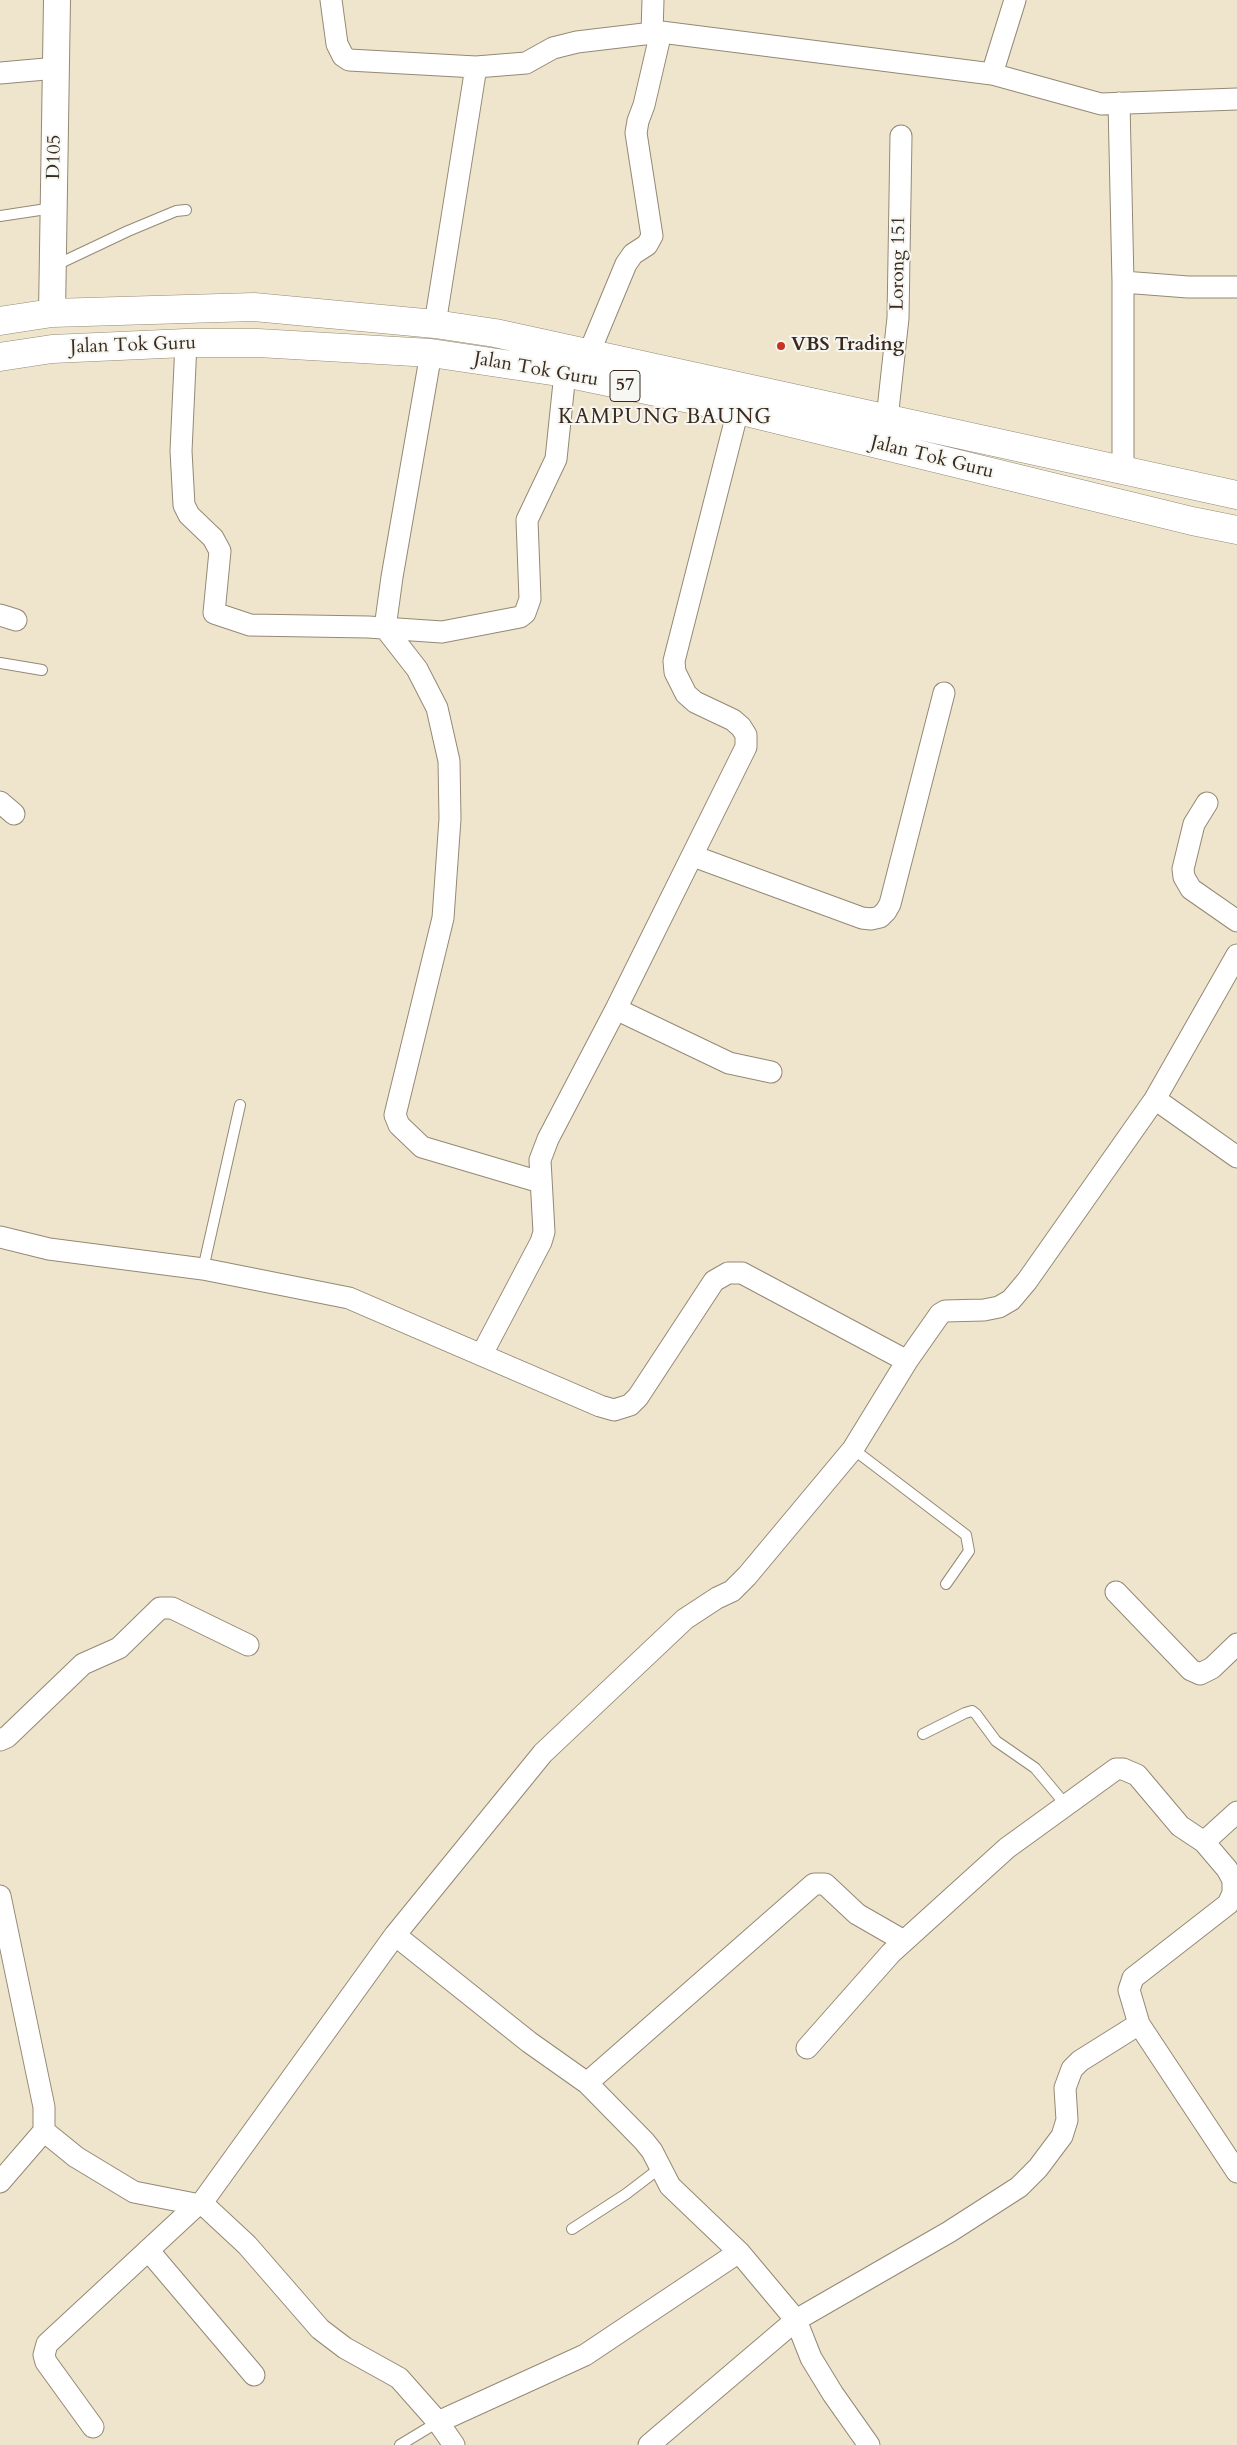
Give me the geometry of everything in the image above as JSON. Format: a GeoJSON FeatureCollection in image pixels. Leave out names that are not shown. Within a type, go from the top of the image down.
{"type":"FeatureCollection","features":[{"type":"Feature","properties":{"kind":"main road","name":"Jalan Tok Guru"},"geometry":{"type":"LineString","coordinates":[[0,321],[52,313],[254,307],[435,324],[495,333],[589,353],[1237,495]]}},
{"type":"Feature","properties":{"kind":"main road","name":"Jalan Tok Guru"},"geometry":{"type":"LineString","coordinates":[[0,357],[52,349],[186,343],[258,343],[431,353],[565,373],[738,410],[1173,517],[1237,530]]}},
{"type":"Feature","properties":{"kind":"street","name":"D105"},"geometry":{"type":"LineString","coordinates":[[52,313],[57,0]]}},
{"type":"Feature","properties":{"kind":"street"},"geometry":{"type":"LineString","coordinates":[[331,0],[337,44],[343,56],[349,60],[476,67],[526,63],[553,48],[561,46],[657,33],[992,74],[1101,104],[1237,100]]}},
{"type":"Feature","properties":{"kind":"street"},"geometry":{"type":"LineString","coordinates":[[589,353],[626,264],[633,254],[647,245],[652,236],[636,133],[644,105],[657,33],[653,0]]}},
{"type":"Feature","properties":{"kind":"street"},"geometry":{"type":"LineString","coordinates":[[992,74],[1015,0]]}},
{"type":"Feature","properties":{"kind":"street"},"geometry":{"type":"LineString","coordinates":[[435,324],[476,67]]}},
{"type":"Feature","properties":{"kind":"street"},"geometry":{"type":"LineString","coordinates":[[0,73],[57,68]]}},
{"type":"Feature","properties":{"kind":"street"},"geometry":{"type":"LineString","coordinates":[[1119,103],[1123,282],[1123,470]]}},
{"type":"Feature","properties":{"kind":"street","name":"Lorong 151"},"geometry":{"type":"LineString","coordinates":[[887,419],[898,318],[901,136]]}},
{"type":"Feature","properties":{"kind":"street"},"geometry":{"type":"LineString","coordinates":[[1123,282],[1188,287],[1237,287]]}},
{"type":"Feature","properties":{"kind":"street"},"geometry":{"type":"LineString","coordinates":[[186,343],[181,451],[183,500],[186,510],[214,538],[220,551],[214,613],[250,625],[385,628],[442,632],[512,620],[525,612],[530,599],[527,520],[556,459],[565,373]]}},
{"type":"Feature","properties":{"kind":"street"},"geometry":{"type":"LineString","coordinates":[[431,353],[385,628],[426,684],[437,708],[447,745],[449,761],[450,819],[443,918],[395,1110],[396,1120],[425,1149],[540,1182]]}},
{"type":"Feature","properties":{"kind":"street"},"geometry":{"type":"LineString","coordinates":[[482,1354],[541,1242],[544,1226],[540,1160],[548,1139],[616,1010],[746,747],[746,735],[741,727],[733,720],[696,702],[686,694],[675,672],[674,661],[738,410]]}},
{"type":"Feature","properties":{"kind":"street"},"geometry":{"type":"LineString","coordinates":[[693,856],[862,918],[880,917],[886,912],[890,904],[944,693]]}},
{"type":"Feature","properties":{"kind":"street"},"geometry":{"type":"LineString","coordinates":[[1207,803],[1194,824],[1183,869],[1184,877],[1191,889],[1237,921]]}},
{"type":"Feature","properties":{"kind":"street"},"geometry":{"type":"LineString","coordinates":[[94,2428],[46,2362],[45,2349],[47,2344],[200,2204],[395,1935],[543,1753],[684,1618],[732,1591],[747,1576],[853,1449],[907,1361],[940,1314],[945,1311],[984,1310],[998,1307],[1011,1300],[1027,1281],[1155,1099],[1237,955]]}},
{"type":"Feature","properties":{"kind":"street"},"geometry":{"type":"LineString","coordinates":[[616,1010],[730,1063],[772,1072]]}},
{"type":"Feature","properties":{"kind":"street"},"geometry":{"type":"LineString","coordinates":[[1155,1099],[1237,1157]]}},
{"type":"Feature","properties":{"kind":"street"},"geometry":{"type":"LineString","coordinates":[[0,1237],[49,1249],[203,1269],[349,1298],[600,1406],[614,1410],[623,1408],[638,1397],[714,1281],[728,1273],[742,1273],[907,1361]]}},
{"type":"Feature","properties":{"kind":"street"},"geometry":{"type":"LineString","coordinates":[[1116,1592],[1191,1670],[1200,1674],[1212,1668],[1237,1644]]}},
{"type":"Feature","properties":{"kind":"street"},"geometry":{"type":"LineString","coordinates":[[0,1740],[7,1736],[83,1664],[119,1648],[160,1608],[172,1608],[248,1645]]}},
{"type":"Feature","properties":{"kind":"street"},"geometry":{"type":"LineString","coordinates":[[807,2048],[904,1941],[1007,1848],[1109,1773],[1123,1769],[1137,1775],[1182,1828],[1204,1842],[1231,1876],[1234,1884],[1232,1897],[1225,1907],[1133,1978],[1129,1990],[1139,2024],[1237,2172]]}},
{"type":"Feature","properties":{"kind":"street"},"geometry":{"type":"LineString","coordinates":[[1204,1842],[1237,1812]]}},
{"type":"Feature","properties":{"kind":"street"},"geometry":{"type":"LineString","coordinates":[[587,2083],[814,1884],[825,1884],[861,1917],[904,1941]]}},
{"type":"Feature","properties":{"kind":"street"},"geometry":{"type":"LineString","coordinates":[[0,1896],[44,2107],[44,2131],[0,2182]]}},
{"type":"Feature","properties":{"kind":"street"},"geometry":{"type":"LineString","coordinates":[[395,1935],[529,2042],[587,2083],[644,2140],[660,2168],[681,2198],[739,2252],[796,2320],[816,2365],[833,2394],[869,2445]]}},
{"type":"Feature","properties":{"kind":"street"},"geometry":{"type":"LineString","coordinates":[[649,2445],[796,2320],[948,2232],[1019,2187],[1038,2168],[1062,2136],[1067,2120],[1065,2088],[1072,2069],[1080,2061],[1139,2024]]}},
{"type":"Feature","properties":{"kind":"street"},"geometry":{"type":"LineString","coordinates":[[44,2131],[76,2157],[134,2192],[200,2204],[247,2245],[320,2329],[345,2348],[399,2378],[438,2422],[454,2445]]}},
{"type":"Feature","properties":{"kind":"street"},"geometry":{"type":"LineString","coordinates":[[148,2250],[254,2375]]}},
{"type":"Feature","properties":{"kind":"street"},"geometry":{"type":"LineString","coordinates":[[438,2422],[585,2355],[739,2252]]}},
{"type":"Feature","properties":{"kind":"lane"},"geometry":{"type":"LineString","coordinates":[[0,216],[54,208]]}},
{"type":"Feature","properties":{"kind":"lane"},"geometry":{"type":"LineString","coordinates":[[53,266],[176,211],[186,210]]}},
{"type":"Feature","properties":{"kind":"lane"},"geometry":{"type":"LineString","coordinates":[[0,663],[42,670]]}},
{"type":"Feature","properties":{"kind":"lane"},"geometry":{"type":"LineString","coordinates":[[203,1269],[240,1105]]}},
{"type":"Feature","properties":{"kind":"lane"},"geometry":{"type":"LineString","coordinates":[[853,1449],[961,1528],[966,1535],[969,1551],[946,1584]]}},
{"type":"Feature","properties":{"kind":"lane"},"geometry":{"type":"LineString","coordinates":[[923,1734],[972,1711],[996,1741],[1035,1768],[1066,1804]]}},
{"type":"Feature","properties":{"kind":"lane"},"geometry":{"type":"LineString","coordinates":[[572,2229],[626,2194],[660,2168]]}},
{"type":"Feature","properties":{"kind":"lane"},"geometry":{"type":"LineString","coordinates":[[400,2445],[438,2422]]}},
{"type":"Feature","properties":{"kind":"place","name":"VBS Trading"},"geometry":{"type":"Point","coordinates":[781,346]}},
{"type":"Feature","properties":{"kind":"district","name":"KAMPUNG BAUNG"},"geometry":{"type":"Point","coordinates":[665,418]}}]}
